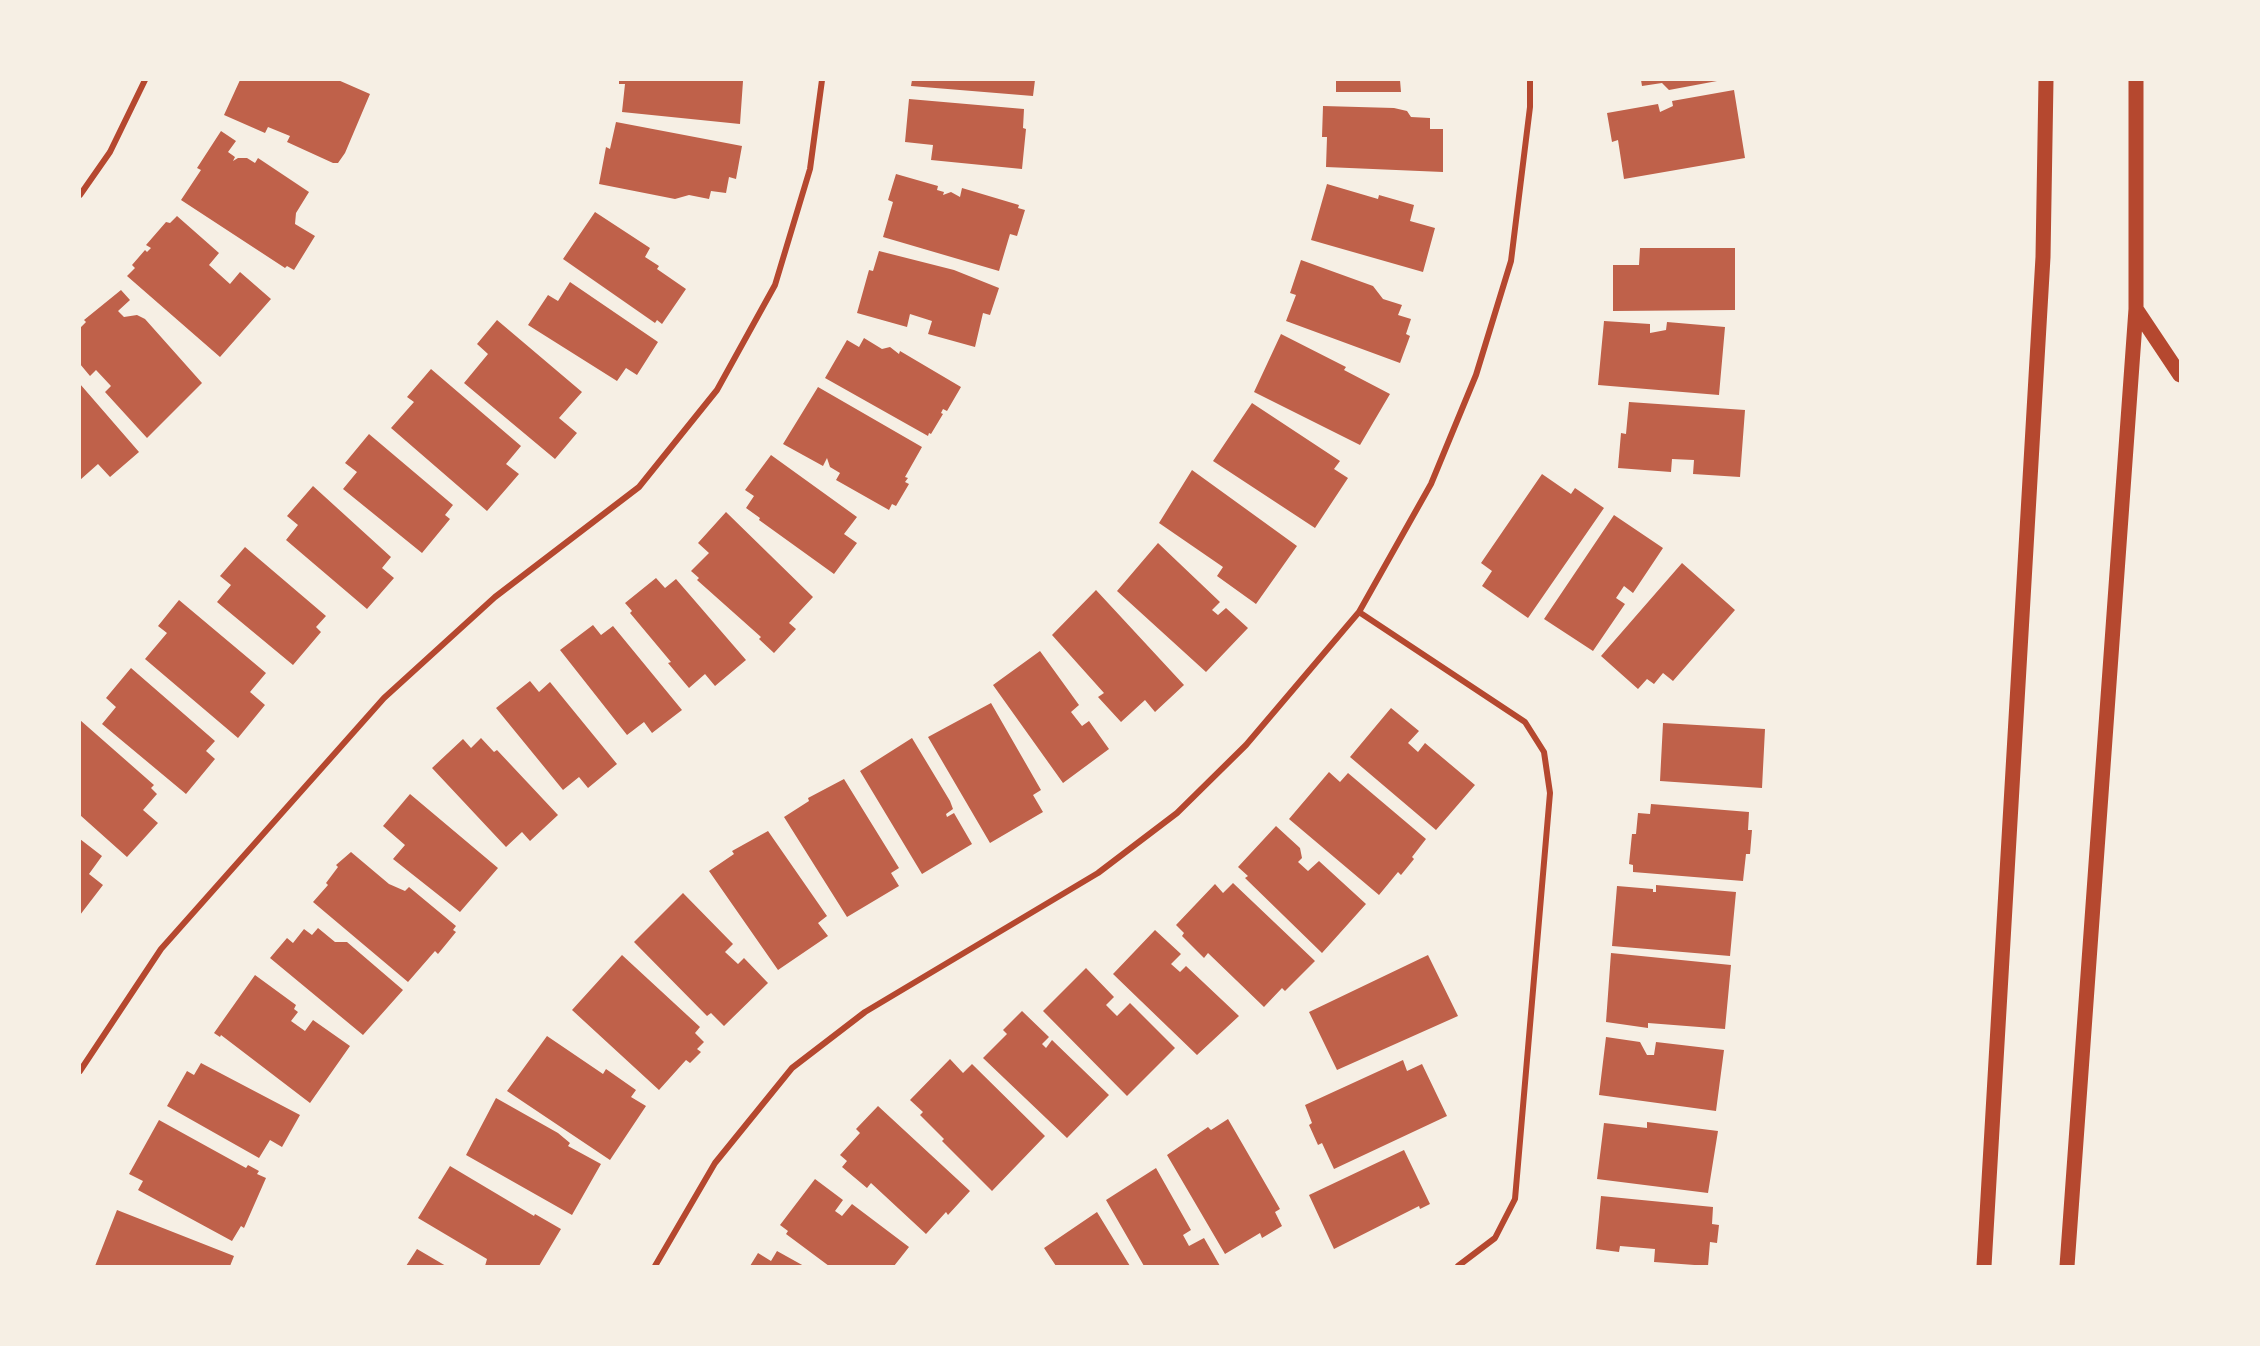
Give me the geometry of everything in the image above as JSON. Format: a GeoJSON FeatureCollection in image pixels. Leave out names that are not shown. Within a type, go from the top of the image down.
{"type":"FeatureCollection","features":[{"type":"Feature","properties":{"kind":"main road"},"geometry":{"type":"LineString","coordinates":[[1984,1266],[2043,257],[2046,80]]}},
{"type":"Feature","properties":{"kind":"main road"},"geometry":{"type":"LineString","coordinates":[[2067,1266],[2136,309],[2136,80]]}},
{"type":"Feature","properties":{"kind":"main road"},"geometry":{"type":"LineString","coordinates":[[2136,309],[2181,375]]}},
{"type":"Feature","properties":{"kind":"street"},"geometry":{"type":"LineString","coordinates":[[80,195],[110,152],[145,80]]}},
{"type":"Feature","properties":{"kind":"street"},"geometry":{"type":"LineString","coordinates":[[80,1071],[161,949],[384,698],[495,597],[639,487],[717,390],[775,285],[810,169],[822,80]]}},
{"type":"Feature","properties":{"kind":"street"},"geometry":{"type":"LineString","coordinates":[[655,1266],[715,1163],[792,1068],[865,1012],[1098,873],[1177,813],[1246,745],[1359,612],[1431,484],[1476,375],[1511,261],[1530,107],[1530,80]]}},
{"type":"Feature","properties":{"kind":"street"},"geometry":{"type":"LineString","coordinates":[[1359,612],[1525,723],[1545,752],[1550,793],[1515,1199],[1495,1238],[1458,1266]]}},
{"type":"Feature","properties":{"kind":"building"},"geometry":{"type":"Polygon","coordinates":[[[240,80],[338,80],[370,94],[345,153],[338,163],[333,163],[287,142],[290,136],[268,127],[265,133],[224,115],[240,80]]]}},
{"type":"Feature","properties":{"kind":"building"},"geometry":{"type":"Polygon","coordinates":[[[619,80],[743,81],[740,124],[622,112],[625,84],[619,84],[619,80]]]}},
{"type":"Feature","properties":{"kind":"building"},"geometry":{"type":"Polygon","coordinates":[[[912,80],[1035,80],[1033,96],[911,86],[912,80]]]}},
{"type":"Feature","properties":{"kind":"building"},"geometry":{"type":"Polygon","coordinates":[[[1336,80],[1400,80],[1401,92],[1336,92],[1336,80]]]}},
{"type":"Feature","properties":{"kind":"building"},"geometry":{"type":"Polygon","coordinates":[[[1641,80],[1717,81],[1669,90],[1662,83],[1642,86],[1641,80]]]}},
{"type":"Feature","properties":{"kind":"building"},"geometry":{"type":"Polygon","coordinates":[[[1734,90],[1745,158],[1624,179],[1618,140],[1612,142],[1607,113],[1658,104],[1660,112],[1673,106],[1672,101],[1734,90]]]}},
{"type":"Feature","properties":{"kind":"building"},"geometry":{"type":"Polygon","coordinates":[[[909,99],[1024,109],[1023,128],[1026,129],[1022,169],[931,160],[933,145],[905,142],[909,99]]]}},
{"type":"Feature","properties":{"kind":"building"},"geometry":{"type":"Polygon","coordinates":[[[1323,106],[1394,108],[1407,111],[1411,117],[1430,118],[1430,129],[1443,129],[1443,172],[1326,167],[1327,137],[1322,137],[1323,106]]]}},
{"type":"Feature","properties":{"kind":"building"},"geometry":{"type":"Polygon","coordinates":[[[616,122],[742,146],[736,179],[729,177],[726,193],[711,191],[709,199],[689,195],[675,199],[599,184],[606,147],[610,149],[616,122]]]}},
{"type":"Feature","properties":{"kind":"building"},"geometry":{"type":"Polygon","coordinates":[[[221,131],[236,141],[228,152],[235,157],[233,161],[238,158],[247,158],[255,163],[258,158],[309,192],[296,213],[295,224],[315,236],[294,270],[287,266],[285,268],[181,200],[201,170],[197,168],[221,131]]]}},
{"type":"Feature","properties":{"kind":"building"},"geometry":{"type":"Polygon","coordinates":[[[896,174],[938,186],[937,190],[944,192],[943,195],[951,192],[960,197],[962,188],[1019,205],[1018,208],[1025,210],[1017,236],[1010,234],[999,271],[883,237],[893,202],[888,200],[896,174]]]}},
{"type":"Feature","properties":{"kind":"building"},"geometry":{"type":"Polygon","coordinates":[[[1327,184],[1378,199],[1379,195],[1414,205],[1410,221],[1435,228],[1423,272],[1311,240],[1327,184]]]}},
{"type":"Feature","properties":{"kind":"building"},"geometry":{"type":"Polygon","coordinates":[[[595,212],[650,248],[645,257],[659,266],[657,269],[686,289],[662,324],[657,320],[655,323],[563,259],[595,212]]]}},
{"type":"Feature","properties":{"kind":"building"},"geometry":{"type":"Polygon","coordinates":[[[177,216],[219,253],[209,265],[230,284],[240,272],[271,299],[220,357],[127,276],[135,268],[132,265],[145,250],[147,252],[151,248],[146,245],[166,222],[170,223],[177,216]]]}},
{"type":"Feature","properties":{"kind":"building"},"geometry":{"type":"Polygon","coordinates":[[[1640,248],[1735,248],[1735,310],[1613,311],[1613,265],[1639,265],[1640,248]]]}},
{"type":"Feature","properties":{"kind":"building"},"geometry":{"type":"Polygon","coordinates":[[[879,251],[954,270],[999,288],[990,315],[983,313],[975,347],[928,334],[932,321],[910,314],[907,327],[857,313],[869,270],[873,271],[879,251]]]}},
{"type":"Feature","properties":{"kind":"building"},"geometry":{"type":"Polygon","coordinates":[[[1301,260],[1373,286],[1383,299],[1402,305],[1398,315],[1411,319],[1406,334],[1410,336],[1400,363],[1286,321],[1296,295],[1290,293],[1301,260]]]}},
{"type":"Feature","properties":{"kind":"building"},"geometry":{"type":"Polygon","coordinates":[[[570,282],[658,342],[637,375],[626,368],[617,381],[528,325],[548,295],[558,301],[570,282]]]}},
{"type":"Feature","properties":{"kind":"building"},"geometry":{"type":"Polygon","coordinates":[[[121,290],[130,300],[118,311],[124,317],[137,315],[145,319],[202,383],[147,438],[105,392],[111,386],[96,370],[90,376],[80,364],[80,328],[86,322],[84,320],[121,290]]]}},
{"type":"Feature","properties":{"kind":"building"},"geometry":{"type":"Polygon","coordinates":[[[497,320],[582,392],[559,418],[577,433],[555,459],[464,383],[488,354],[477,344],[497,320]]]}},
{"type":"Feature","properties":{"kind":"building"},"geometry":{"type":"Polygon","coordinates":[[[1604,321],[1650,324],[1650,333],[1666,330],[1667,322],[1725,327],[1719,395],[1598,385],[1604,321]]]}},
{"type":"Feature","properties":{"kind":"building"},"geometry":{"type":"Polygon","coordinates":[[[1281,334],[1346,367],[1344,370],[1390,394],[1360,445],[1254,392],[1281,334]]]}},
{"type":"Feature","properties":{"kind":"building"},"geometry":{"type":"Polygon","coordinates":[[[864,338],[882,349],[890,347],[899,354],[900,351],[961,387],[947,411],[943,409],[941,413],[943,414],[931,434],[929,433],[928,436],[825,378],[847,340],[859,347],[864,338]]]}},
{"type":"Feature","properties":{"kind":"building"},"geometry":{"type":"Polygon","coordinates":[[[431,369],[521,446],[506,464],[519,474],[487,511],[391,428],[414,402],[407,397],[431,369]]]}},
{"type":"Feature","properties":{"kind":"building"},"geometry":{"type":"Polygon","coordinates":[[[80,384],[139,452],[110,477],[98,464],[80,480],[80,384]]]}},
{"type":"Feature","properties":{"kind":"building"},"geometry":{"type":"Polygon","coordinates":[[[818,387],[922,447],[905,477],[908,478],[905,482],[909,484],[896,506],[892,504],[889,510],[836,480],[840,473],[830,467],[827,458],[823,466],[783,444],[818,387]]]}},
{"type":"Feature","properties":{"kind":"building"},"geometry":{"type":"Polygon","coordinates":[[[1629,402],[1745,410],[1740,477],[1693,474],[1694,460],[1672,459],[1671,472],[1618,468],[1621,433],[1626,434],[1629,402]]]}},
{"type":"Feature","properties":{"kind":"building"},"geometry":{"type":"Polygon","coordinates":[[[1252,403],[1340,461],[1334,469],[1348,478],[1315,528],[1213,461],[1252,403]]]}},
{"type":"Feature","properties":{"kind":"building"},"geometry":{"type":"Polygon","coordinates":[[[369,434],[453,505],[445,515],[450,519],[422,553],[343,489],[357,472],[345,463],[369,434]]]}},
{"type":"Feature","properties":{"kind":"building"},"geometry":{"type":"Polygon","coordinates":[[[771,455],[857,517],[844,534],[857,543],[834,574],[759,520],[760,518],[746,508],[754,496],[745,490],[771,455]]]}},
{"type":"Feature","properties":{"kind":"building"},"geometry":{"type":"Polygon","coordinates":[[[1192,470],[1297,546],[1256,604],[1217,576],[1223,567],[1159,523],[1192,470]]]}},
{"type":"Feature","properties":{"kind":"building"},"geometry":{"type":"Polygon","coordinates":[[[1542,474],[1571,494],[1575,488],[1604,508],[1528,618],[1482,586],[1492,571],[1481,563],[1542,474]]]}},
{"type":"Feature","properties":{"kind":"building"},"geometry":{"type":"Polygon","coordinates":[[[313,486],[391,557],[382,568],[394,578],[367,609],[286,540],[298,525],[287,516],[313,486]]]}},
{"type":"Feature","properties":{"kind":"building"},"geometry":{"type":"Polygon","coordinates":[[[726,512],[813,597],[789,623],[796,629],[774,653],[759,639],[761,637],[697,580],[699,578],[691,571],[709,553],[698,543],[726,512]]]}},
{"type":"Feature","properties":{"kind":"building"},"geometry":{"type":"Polygon","coordinates":[[[1614,515],[1663,548],[1633,593],[1624,586],[1616,598],[1625,604],[1593,651],[1544,619],[1614,515]]]}},
{"type":"Feature","properties":{"kind":"building"},"geometry":{"type":"Polygon","coordinates":[[[1158,543],[1220,602],[1212,610],[1218,615],[1226,608],[1248,628],[1206,672],[1117,591],[1158,543]]]}},
{"type":"Feature","properties":{"kind":"building"},"geometry":{"type":"Polygon","coordinates":[[[245,547],[326,616],[316,627],[321,632],[293,665],[217,602],[231,585],[220,576],[245,547]]]}},
{"type":"Feature","properties":{"kind":"building"},"geometry":{"type":"Polygon","coordinates":[[[1682,563],[1735,610],[1673,681],[1663,673],[1654,684],[1647,679],[1638,689],[1601,656],[1682,563]]]}},
{"type":"Feature","properties":{"kind":"building"},"geometry":{"type":"Polygon","coordinates":[[[656,578],[665,588],[676,579],[746,660],[715,686],[705,674],[689,688],[668,663],[671,662],[630,613],[632,611],[625,603],[656,578]]]}},
{"type":"Feature","properties":{"kind":"building"},"geometry":{"type":"Polygon","coordinates":[[[1096,590],[1184,685],[1155,712],[1145,700],[1121,722],[1098,697],[1104,693],[1052,635],[1096,590]]]}},
{"type":"Feature","properties":{"kind":"building"},"geometry":{"type":"Polygon","coordinates":[[[179,600],[266,673],[250,692],[265,705],[238,738],[145,659],[167,633],[158,626],[179,600]]]}},
{"type":"Feature","properties":{"kind":"building"},"geometry":{"type":"Polygon","coordinates":[[[593,625],[601,635],[613,626],[682,710],[652,733],[644,722],[627,735],[560,650],[593,625]]]}},
{"type":"Feature","properties":{"kind":"building"},"geometry":{"type":"Polygon","coordinates":[[[1040,651],[1079,705],[1071,712],[1082,726],[1089,721],[1109,749],[1063,783],[993,685],[1040,651]]]}},
{"type":"Feature","properties":{"kind":"building"},"geometry":{"type":"Polygon","coordinates":[[[131,668],[215,741],[206,751],[215,759],[186,794],[102,724],[116,707],[106,698],[131,668]]]}},
{"type":"Feature","properties":{"kind":"building"},"geometry":{"type":"Polygon","coordinates":[[[530,681],[539,692],[550,682],[617,764],[588,788],[579,777],[563,790],[496,708],[530,681]]]}},
{"type":"Feature","properties":{"kind":"building"},"geometry":{"type":"Polygon","coordinates":[[[991,703],[1041,790],[1033,795],[1043,812],[990,843],[928,737],[991,703]]]}},
{"type":"Feature","properties":{"kind":"building"},"geometry":{"type":"Polygon","coordinates":[[[1391,708],[1419,731],[1408,743],[1418,752],[1425,743],[1475,785],[1436,830],[1350,757],[1391,708]]]}},
{"type":"Feature","properties":{"kind":"building"},"geometry":{"type":"Polygon","coordinates":[[[80,720],[154,785],[151,788],[157,794],[143,810],[158,823],[127,857],[80,815],[80,720]]]}},
{"type":"Feature","properties":{"kind":"building"},"geometry":{"type":"Polygon","coordinates":[[[1663,723],[1765,729],[1762,788],[1660,781],[1663,723]]]}},
{"type":"Feature","properties":{"kind":"building"},"geometry":{"type":"Polygon","coordinates":[[[481,738],[494,752],[497,750],[558,815],[530,841],[522,832],[506,847],[432,768],[463,739],[471,748],[481,738]]]}},
{"type":"Feature","properties":{"kind":"building"},"geometry":{"type":"Polygon","coordinates":[[[912,738],[950,801],[953,809],[946,814],[947,817],[954,813],[972,844],[922,874],[860,771],[912,738]]]}},
{"type":"Feature","properties":{"kind":"building"},"geometry":{"type":"Polygon","coordinates":[[[1329,772],[1340,782],[1348,773],[1426,839],[1401,875],[1398,872],[1379,895],[1289,819],[1329,772]]]}},
{"type":"Feature","properties":{"kind":"building"},"geometry":{"type":"Polygon","coordinates":[[[844,779],[899,868],[891,873],[899,886],[847,917],[784,817],[809,801],[808,798],[844,779]]]}},
{"type":"Feature","properties":{"kind":"building"},"geometry":{"type":"Polygon","coordinates":[[[410,794],[498,868],[460,912],[393,859],[405,845],[383,826],[410,794]]]}},
{"type":"Feature","properties":{"kind":"building"},"geometry":{"type":"Polygon","coordinates":[[[1651,804],[1749,812],[1748,830],[1752,830],[1750,854],[1746,854],[1743,881],[1633,872],[1633,865],[1629,864],[1632,834],[1636,834],[1638,813],[1650,814],[1651,804]]]}},
{"type":"Feature","properties":{"kind":"building"},"geometry":{"type":"Polygon","coordinates":[[[1276,826],[1300,848],[1302,858],[1298,862],[1308,871],[1319,861],[1366,904],[1322,953],[1245,878],[1248,876],[1238,867],[1276,826]]]}},
{"type":"Feature","properties":{"kind":"building"},"geometry":{"type":"Polygon","coordinates":[[[768,831],[827,916],[818,923],[828,936],[778,970],[709,871],[734,854],[732,851],[768,831]]]}},
{"type":"Feature","properties":{"kind":"building"},"geometry":{"type":"Polygon","coordinates":[[[80,839],[102,856],[89,874],[103,885],[80,915],[80,839]]]}},
{"type":"Feature","properties":{"kind":"building"},"geometry":{"type":"Polygon","coordinates":[[[351,852],[389,884],[405,891],[409,887],[456,926],[453,930],[456,932],[438,954],[435,951],[408,982],[313,902],[328,885],[326,883],[338,867],[336,865],[351,852]]]}},
{"type":"Feature","properties":{"kind":"building"},"geometry":{"type":"Polygon","coordinates":[[[1233,883],[1315,961],[1285,991],[1282,988],[1264,1007],[1208,953],[1204,958],[1182,936],[1184,933],[1176,925],[1215,884],[1223,893],[1233,883]]]}},
{"type":"Feature","properties":{"kind":"building"},"geometry":{"type":"Polygon","coordinates":[[[1656,885],[1736,892],[1730,956],[1612,946],[1617,886],[1653,889],[1653,892],[1656,892],[1656,885]]]}},
{"type":"Feature","properties":{"kind":"building"},"geometry":{"type":"Polygon","coordinates":[[[683,893],[733,944],[725,952],[738,964],[744,958],[768,983],[724,1026],[711,1013],[707,1016],[634,942],[683,893]]]}},
{"type":"Feature","properties":{"kind":"building"},"geometry":{"type":"Polygon","coordinates":[[[318,928],[335,942],[347,942],[403,990],[363,1035],[270,958],[287,938],[293,943],[304,929],[312,935],[318,928]]]}},
{"type":"Feature","properties":{"kind":"building"},"geometry":{"type":"Polygon","coordinates":[[[1155,930],[1181,954],[1171,964],[1180,972],[1186,966],[1239,1016],[1197,1055],[1113,974],[1155,930]]]}},
{"type":"Feature","properties":{"kind":"building"},"geometry":{"type":"Polygon","coordinates":[[[1611,953],[1731,965],[1725,1029],[1648,1023],[1648,1028],[1606,1022],[1611,953]]]}},
{"type":"Feature","properties":{"kind":"building"},"geometry":{"type":"Polygon","coordinates":[[[622,955],[700,1027],[695,1033],[704,1042],[697,1049],[701,1052],[690,1063],[686,1060],[659,1090],[572,1010],[622,955]]]}},
{"type":"Feature","properties":{"kind":"building"},"geometry":{"type":"Polygon","coordinates":[[[1428,955],[1458,1016],[1337,1070],[1309,1012],[1428,955]]]}},
{"type":"Feature","properties":{"kind":"building"},"geometry":{"type":"Polygon","coordinates":[[[1086,968],[1114,997],[1106,1005],[1117,1016],[1130,1003],[1175,1048],[1127,1096],[1043,1011],[1086,968]]]}},
{"type":"Feature","properties":{"kind":"building"},"geometry":{"type":"Polygon","coordinates":[[[255,975],[296,1005],[294,1009],[298,1012],[291,1021],[305,1031],[313,1020],[350,1046],[310,1103],[221,1035],[220,1037],[214,1033],[255,975]]]}},
{"type":"Feature","properties":{"kind":"building"},"geometry":{"type":"Polygon","coordinates":[[[1022,1011],[1049,1037],[1042,1044],[1046,1048],[1052,1040],[1109,1095],[1067,1138],[983,1058],[1007,1034],[1003,1030],[1022,1011]]]}},
{"type":"Feature","properties":{"kind":"building"},"geometry":{"type":"Polygon","coordinates":[[[547,1036],[603,1074],[606,1069],[636,1090],[631,1097],[646,1106],[610,1160],[507,1091],[547,1036]]]}},
{"type":"Feature","properties":{"kind":"building"},"geometry":{"type":"Polygon","coordinates":[[[1606,1037],[1640,1042],[1647,1055],[1654,1055],[1656,1042],[1724,1050],[1716,1111],[1599,1095],[1606,1037]]]}},
{"type":"Feature","properties":{"kind":"building"},"geometry":{"type":"Polygon","coordinates":[[[950,1059],[963,1073],[972,1064],[1045,1136],[992,1191],[942,1141],[944,1139],[920,1115],[923,1112],[910,1100],[950,1059]]]}},
{"type":"Feature","properties":{"kind":"building"},"geometry":{"type":"Polygon","coordinates":[[[1403,1060],[1407,1071],[1422,1064],[1447,1116],[1334,1169],[1322,1143],[1318,1145],[1309,1125],[1312,1123],[1305,1105],[1403,1060]]]}},
{"type":"Feature","properties":{"kind":"building"},"geometry":{"type":"Polygon","coordinates":[[[201,1063],[300,1115],[282,1147],[270,1140],[259,1158],[167,1106],[187,1071],[194,1075],[201,1063]]]}},
{"type":"Feature","properties":{"kind":"building"},"geometry":{"type":"Polygon","coordinates":[[[496,1098],[558,1133],[570,1143],[568,1146],[601,1164],[572,1215],[466,1155],[496,1098]]]}},
{"type":"Feature","properties":{"kind":"building"},"geometry":{"type":"Polygon","coordinates":[[[878,1106],[970,1191],[926,1234],[871,1183],[867,1188],[842,1167],[847,1161],[840,1155],[860,1133],[856,1129],[878,1106]]]}},
{"type":"Feature","properties":{"kind":"building"},"geometry":{"type":"Polygon","coordinates":[[[1228,1119],[1280,1209],[1275,1212],[1282,1226],[1262,1238],[1260,1233],[1225,1254],[1167,1155],[1208,1127],[1211,1130],[1228,1119]]]}},
{"type":"Feature","properties":{"kind":"building"},"geometry":{"type":"Polygon","coordinates":[[[159,1120],[246,1168],[248,1165],[259,1171],[257,1174],[266,1178],[244,1228],[241,1226],[232,1241],[138,1190],[143,1181],[129,1174],[159,1120]]]}},
{"type":"Feature","properties":{"kind":"building"},"geometry":{"type":"Polygon","coordinates":[[[1647,1122],[1718,1131],[1708,1193],[1597,1179],[1604,1123],[1647,1128],[1647,1122]]]}},
{"type":"Feature","properties":{"kind":"building"},"geometry":{"type":"Polygon","coordinates":[[[1404,1150],[1430,1204],[1420,1209],[1419,1206],[1334,1249],[1309,1195],[1404,1150]]]}},
{"type":"Feature","properties":{"kind":"building"},"geometry":{"type":"Polygon","coordinates":[[[450,1166],[534,1216],[535,1214],[561,1229],[539,1266],[485,1266],[487,1259],[418,1218],[450,1166]]]}},
{"type":"Feature","properties":{"kind":"building"},"geometry":{"type":"Polygon","coordinates":[[[1156,1168],[1191,1230],[1183,1235],[1189,1246],[1204,1238],[1220,1266],[1144,1266],[1106,1200],[1156,1168]]]}},
{"type":"Feature","properties":{"kind":"building"},"geometry":{"type":"Polygon","coordinates":[[[815,1179],[843,1200],[835,1211],[842,1216],[852,1204],[909,1247],[894,1266],[829,1266],[786,1234],[788,1231],[780,1225],[815,1179]]]}},
{"type":"Feature","properties":{"kind":"building"},"geometry":{"type":"Polygon","coordinates":[[[1601,1196],[1713,1207],[1712,1224],[1719,1225],[1717,1243],[1710,1242],[1708,1266],[1654,1262],[1655,1249],[1620,1246],[1619,1252],[1596,1249],[1601,1196]]]}},
{"type":"Feature","properties":{"kind":"building"},"geometry":{"type":"Polygon","coordinates":[[[117,1210],[234,1256],[230,1266],[95,1266],[117,1210]]]}},
{"type":"Feature","properties":{"kind":"building"},"geometry":{"type":"Polygon","coordinates":[[[1097,1212],[1130,1266],[1056,1266],[1044,1248],[1097,1212]]]}},
{"type":"Feature","properties":{"kind":"building"},"geometry":{"type":"Polygon","coordinates":[[[417,1249],[446,1266],[406,1266],[417,1249]]]}},
{"type":"Feature","properties":{"kind":"building"},"geometry":{"type":"Polygon","coordinates":[[[777,1251],[804,1266],[750,1266],[758,1253],[771,1261],[777,1251]]]}}]}
